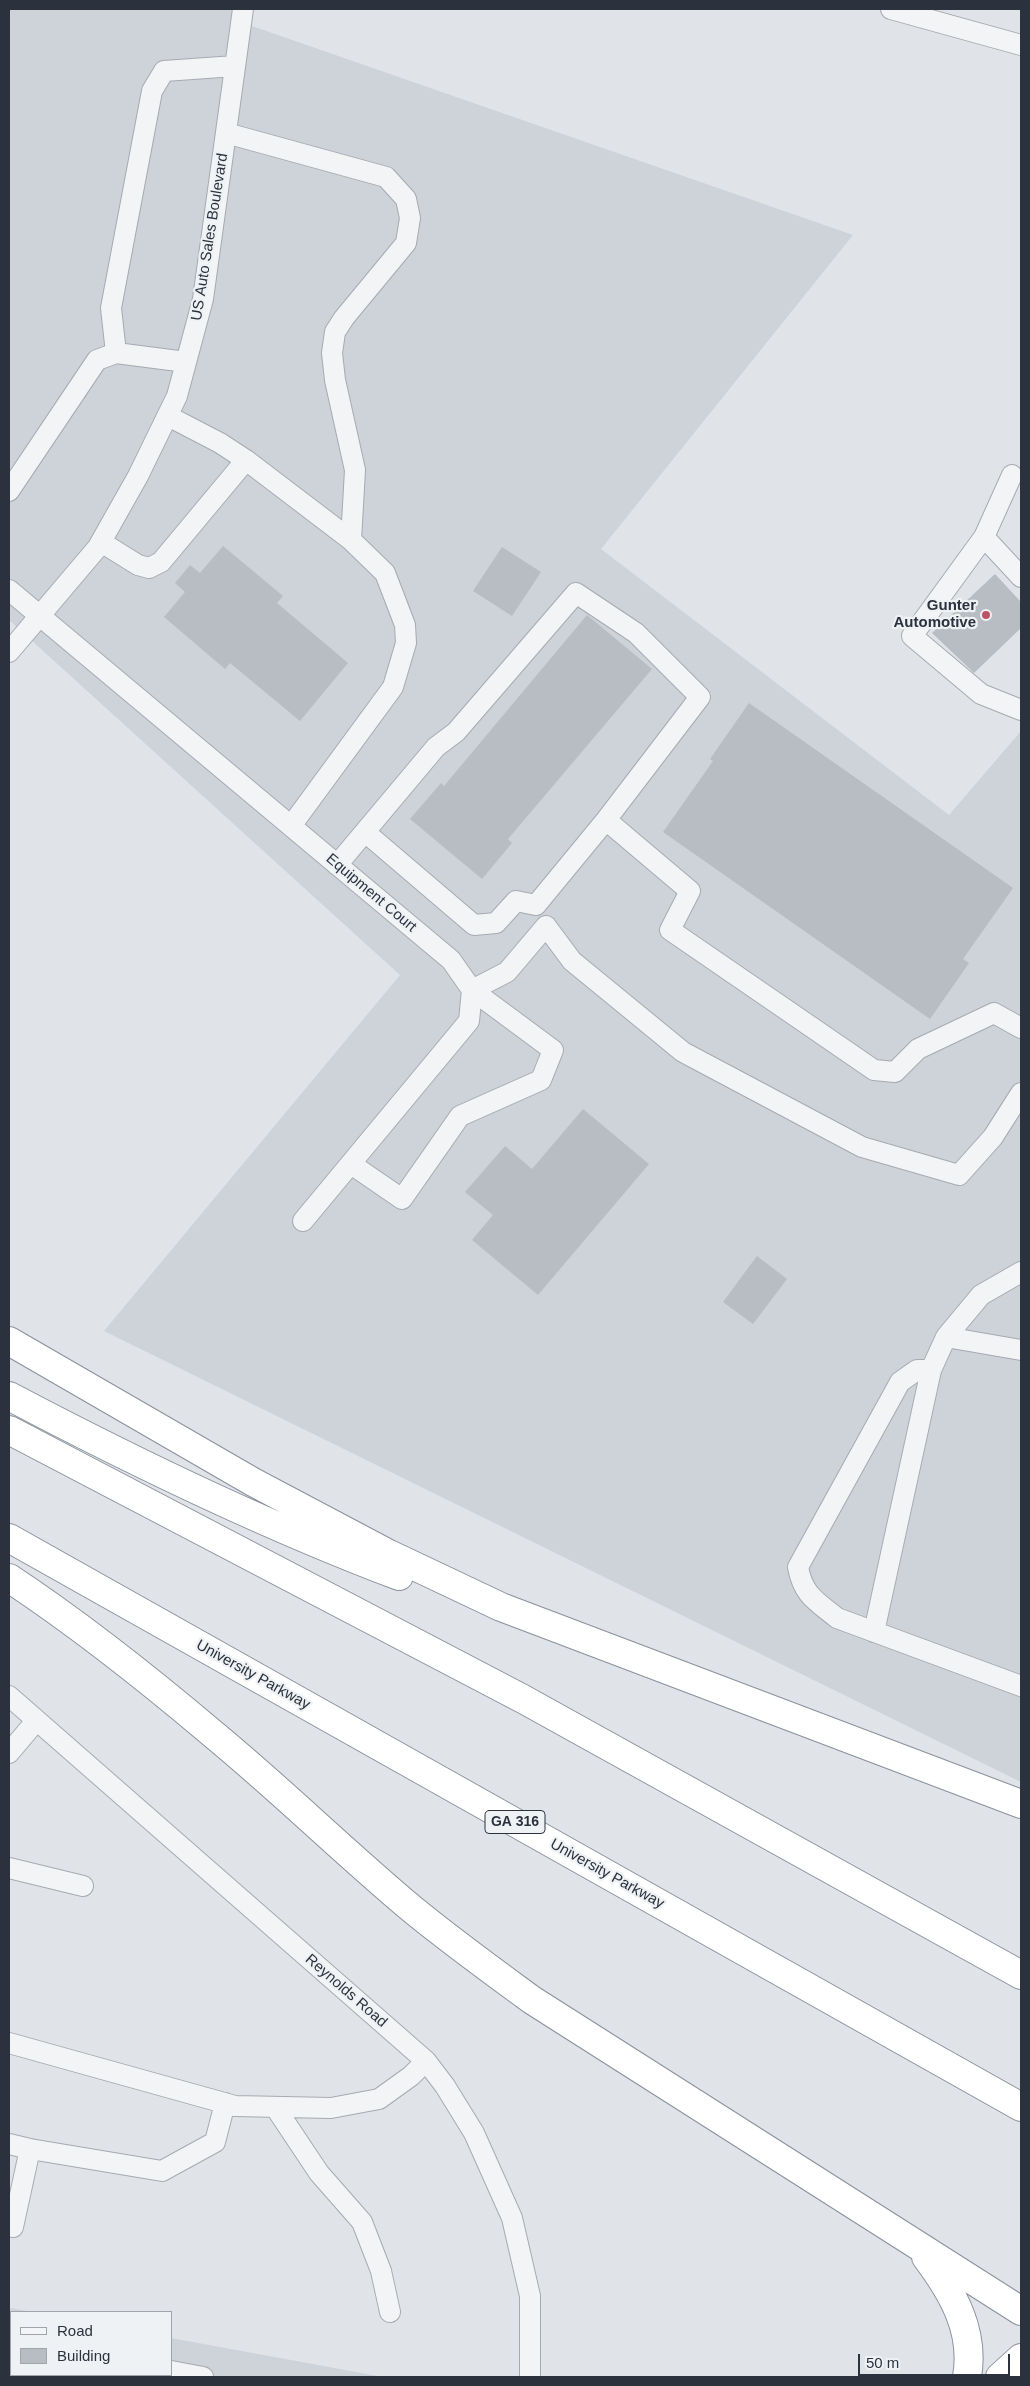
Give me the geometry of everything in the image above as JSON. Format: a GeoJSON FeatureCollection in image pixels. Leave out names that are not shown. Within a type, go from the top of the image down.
{"type":"FeatureCollection","features":[{"type":"Feature","properties":{"kind":"highway"},"geometry":{"type":"LineString","coordinates":[[9,1340],[253,1482],[389,1554],[501,1607],[1021,1804]]}},
{"type":"Feature","properties":{"kind":"highway"},"geometry":{"type":"LineString","coordinates":[[9,1396],[154,1471],[310,1542],[440,1591],[501,1607]]}},
{"type":"Feature","properties":{"kind":"highway"},"geometry":{"type":"LineString","coordinates":[[9,1430],[523,1699],[1021,1975]]}},
{"type":"Feature","properties":{"kind":"highway","name":"University Parkway"},"geometry":{"type":"LineString","coordinates":[[9,1538],[1021,2107]]}},
{"type":"Feature","properties":{"kind":"highway"},"geometry":{"type":"LineString","coordinates":[[9,1578],[42,1600],[128,1665],[214,1734],[411,1908],[470,1955],[532,2000],[1021,2311]]}},
{"type":"Feature","properties":{"kind":"highway"},"geometry":{"type":"LineString","coordinates":[[916,2244],[942,2278],[965,2324],[968,2340],[967,2377]]}},
{"type":"Feature","properties":{"kind":"highway"},"geometry":{"type":"LineString","coordinates":[[1000,2377],[1021,2358]]}},
{"type":"Feature","properties":{"kind":"street","name":"US Auto Sales Boulevard"},"geometry":{"type":"LineString","coordinates":[[9,652],[101,542],[177,396],[203,298],[243,9]]}},
{"type":"Feature","properties":{"kind":"street"},"geometry":{"type":"LineString","coordinates":[[896,9],[1021,45]]}},
{"type":"Feature","properties":{"kind":"street"},"geometry":{"type":"LineString","coordinates":[[116,353],[111,308],[152,91],[164,71],[235,66]]}},
{"type":"Feature","properties":{"kind":"street"},"geometry":{"type":"LineString","coordinates":[[226,133],[386,178],[406,198],[410,218],[406,243],[344,318],[336,332],[332,353],[335,380],[354,470],[354,506],[351,540]]}},
{"type":"Feature","properties":{"kind":"street"},"geometry":{"type":"LineString","coordinates":[[9,491],[97,360],[116,353],[186,362]]}},
{"type":"Feature","properties":{"kind":"street"},"geometry":{"type":"LineString","coordinates":[[168,416],[220,443],[246,460],[351,540],[385,573],[404,625],[406,643],[393,687],[291,826]]}},
{"type":"Feature","properties":{"kind":"street"},"geometry":{"type":"LineString","coordinates":[[101,542],[138,565],[149,568],[161,562],[246,460]]}},
{"type":"Feature","properties":{"kind":"street"},"geometry":{"type":"LineString","coordinates":[[1018,475],[984,537],[912,636],[981,694],[1021,710]]}},
{"type":"Feature","properties":{"kind":"street"},"geometry":{"type":"LineString","coordinates":[[984,537],[1021,577]]}},
{"type":"Feature","properties":{"kind":"street","name":"Equipment Court"},"geometry":{"type":"LineString","coordinates":[[9,590],[451,960],[472,990],[554,1050],[541,1080],[460,1116],[402,1198],[351,1164]]}},
{"type":"Feature","properties":{"kind":"street"},"geometry":{"type":"LineString","coordinates":[[337,865],[436,747],[456,732],[576,593],[636,633],[700,697],[606,820],[536,905]]}},
{"type":"Feature","properties":{"kind":"street"},"geometry":{"type":"LineString","coordinates":[[606,820],[690,891],[670,930],[874,1070],[895,1072],[918,1049],[994,1013],[1021,1028]]}},
{"type":"Feature","properties":{"kind":"street"},"geometry":{"type":"LineString","coordinates":[[365,832],[474,925],[496,923],[516,901],[536,905]]}},
{"type":"Feature","properties":{"kind":"street"},"geometry":{"type":"LineString","coordinates":[[536,905],[546,926],[572,961],[683,1052],[862,1146],[959,1175],[993,1138],[1021,1093]]}},
{"type":"Feature","properties":{"kind":"street"},"geometry":{"type":"LineString","coordinates":[[303,1221],[469,1021],[472,990],[507,972],[546,926]]}},
{"type":"Feature","properties":{"kind":"street"},"geometry":{"type":"LineString","coordinates":[[874,1632],[931,1370],[946,1337],[982,1295],[1021,1272]]}},
{"type":"Feature","properties":{"kind":"street"},"geometry":{"type":"LineString","coordinates":[[946,1337],[1021,1350]]}},
{"type":"Feature","properties":{"kind":"street"},"geometry":{"type":"LineString","coordinates":[[931,1370],[918,1370],[900,1382],[798,1567],[801,1585],[812,1598],[837,1618],[1021,1686]]}},
{"type":"Feature","properties":{"kind":"street","name":"Reynolds Road"},"geometry":{"type":"LineString","coordinates":[[9,1696],[426,2061],[445,2086],[474,2133],[512,2218],[530,2296],[530,2377]]}},
{"type":"Feature","properties":{"kind":"street"},"geometry":{"type":"LineString","coordinates":[[9,1753],[36,1721]]}},
{"type":"Feature","properties":{"kind":"street"},"geometry":{"type":"LineString","coordinates":[[9,1868],[83,1886]]}},
{"type":"Feature","properties":{"kind":"street"},"geometry":{"type":"LineString","coordinates":[[9,2043],[236,2106],[331,2108],[378,2099],[411,2076],[426,2061]]}},
{"type":"Feature","properties":{"kind":"street"},"geometry":{"type":"LineString","coordinates":[[9,2144],[162,2171],[216,2142],[225,2103]]}},
{"type":"Feature","properties":{"kind":"street"},"geometry":{"type":"LineString","coordinates":[[275,2107],[319,2172],[362,2222],[380,2271],[390,2312]]}},
{"type":"Feature","properties":{"kind":"street"},"geometry":{"type":"LineString","coordinates":[[9,2225],[14,2227],[30,2149]]}},
{"type":"Feature","properties":{"kind":"street"},"geometry":{"type":"LineString","coordinates":[[172,2371],[203,2377]]}},
{"type":"Feature","properties":{"kind":"shaded area"},"geometry":{"type":"Polygon","coordinates":[[[9,9],[253,9],[252,26],[853,235],[601,549],[949,815],[1021,731],[1021,1782],[104,1331],[400,975],[9,620],[9,9]]]}},
{"type":"Feature","properties":{"kind":"shaded area"},"geometry":{"type":"Polygon","coordinates":[[[9,2308],[28,2311],[10,2311],[10,2376],[172,2376],[172,2338],[383,2377],[9,2377],[9,2308]]]}},
{"type":"Feature","properties":{"kind":"building"},"geometry":{"type":"Polygon","coordinates":[[[223,546],[283,596],[277,603],[348,663],[300,721],[230,663],[225,669],[164,617],[185,592],[175,583],[190,565],[200,573],[223,546]]]}},
{"type":"Feature","properties":{"kind":"building"},"geometry":{"type":"Polygon","coordinates":[[[502,547],[541,572],[512,616],[473,591],[502,547]]]}},
{"type":"Feature","properties":{"kind":"building","name":"Gunter Automotive"},"geometry":{"type":"Polygon","coordinates":[[[995,574],[1021,602],[1021,628],[974,673],[932,633],[995,574]]]}},
{"type":"Feature","properties":{"kind":"building"},"geometry":{"type":"Polygon","coordinates":[[[587,615],[652,669],[508,839],[512,843],[482,879],[410,819],[441,783],[444,786],[587,615]]]}},
{"type":"Feature","properties":{"kind":"building"},"geometry":{"type":"Polygon","coordinates":[[[749,703],[1013,888],[963,959],[969,963],[930,1019],[663,832],[713,761],[710,759],[749,703]]]}},
{"type":"Feature","properties":{"kind":"building"},"geometry":{"type":"Polygon","coordinates":[[[583,1109],[649,1164],[538,1295],[472,1240],[493,1215],[465,1192],[505,1146],[532,1169],[583,1109]]]}},
{"type":"Feature","properties":{"kind":"building"},"geometry":{"type":"Polygon","coordinates":[[[757,1256],[787,1279],[753,1324],[723,1302],[757,1256]]]}},
{"type":"Feature","properties":{"kind":"place","name":"Gunter Automotive"},"geometry":{"type":"Point","coordinates":[986,615]}}]}
